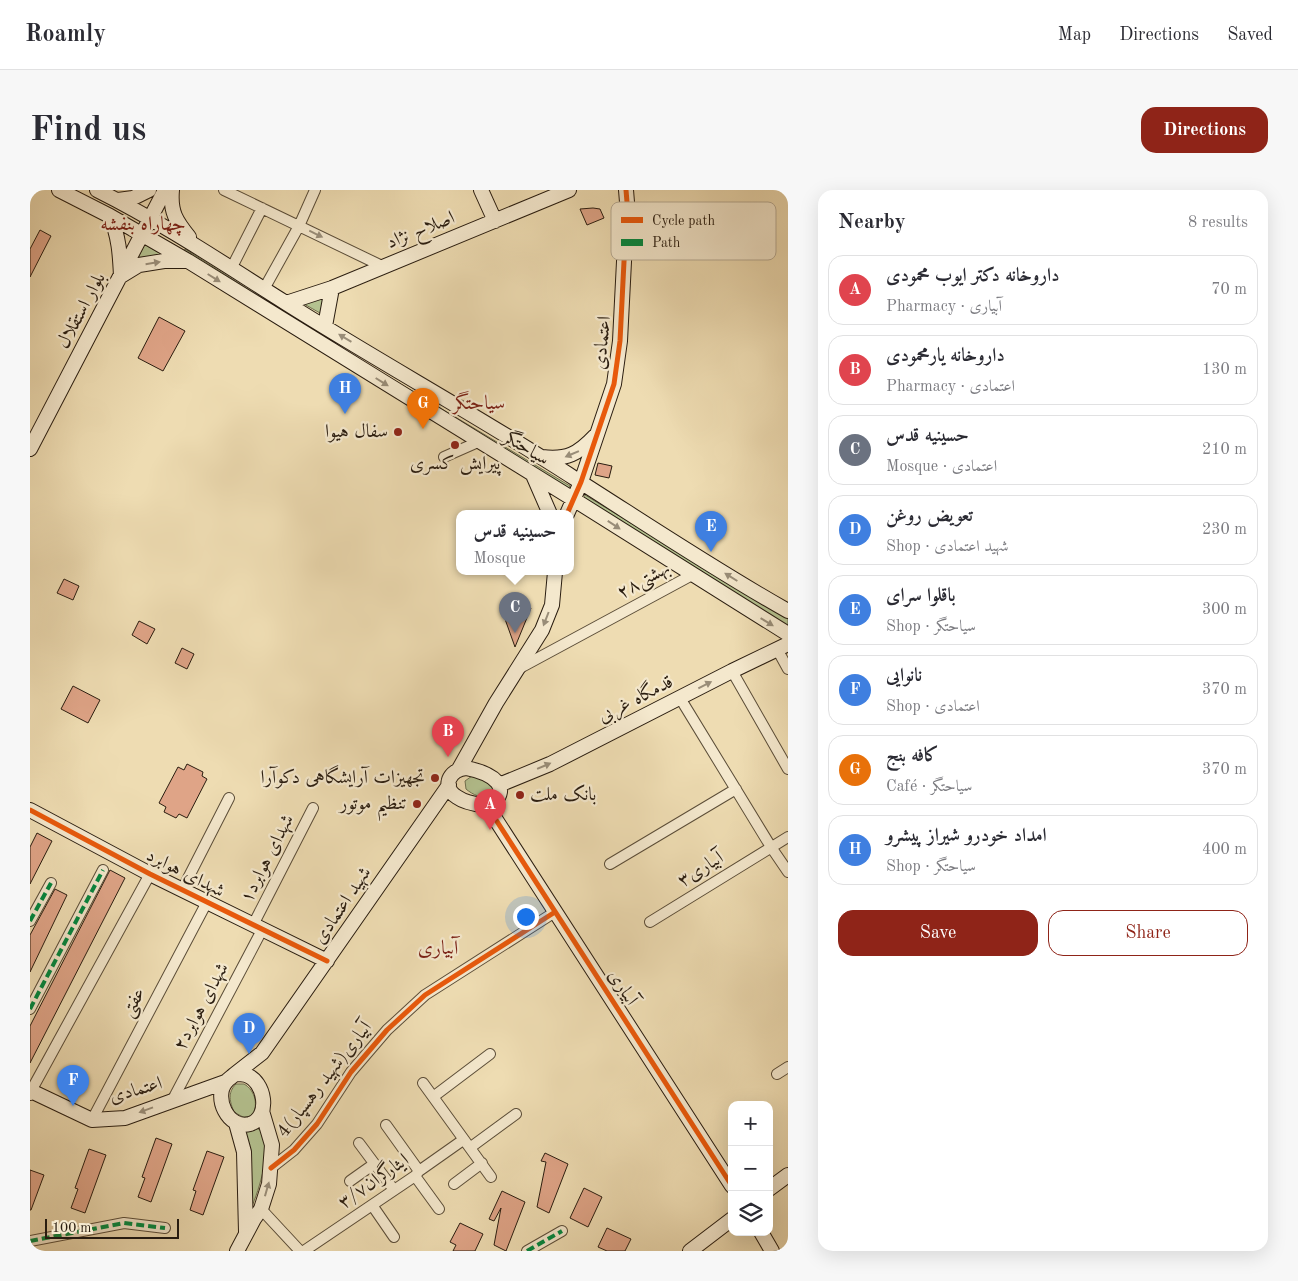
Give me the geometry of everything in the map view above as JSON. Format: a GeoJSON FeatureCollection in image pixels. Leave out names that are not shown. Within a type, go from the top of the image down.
{"type":"FeatureCollection","features":[{"type":"Feature","properties":{"kind":"street","name":"سیاحتگر"},"geometry":{"type":"LineString","coordinates":[[59,190],[110,216],[188,262],[788,634]]}},
{"type":"Feature","properties":{"kind":"street","name":"سیاحتگر"},"geometry":{"type":"LineString","coordinates":[[97,190],[118,200],[232,267],[286,303],[604,497]]}},
{"type":"Feature","properties":{"kind":"street"},"geometry":{"type":"LineString","coordinates":[[118,200],[133,198],[149,190]]}},
{"type":"Feature","properties":{"kind":"street","name":"بلوار استقلال"},"geometry":{"type":"LineString","coordinates":[[30,449],[165,190]]}},
{"type":"Feature","properties":{"kind":"street"},"geometry":{"type":"LineString","coordinates":[[172,190],[171,202],[177,222],[196,246]]}},
{"type":"Feature","properties":{"kind":"street"},"geometry":{"type":"LineString","coordinates":[[224,190],[384,267]]}},
{"type":"Feature","properties":{"kind":"street"},"geometry":{"type":"LineString","coordinates":[[264,289],[299,226],[316,190]]}},
{"type":"Feature","properties":{"kind":"street"},"geometry":{"type":"LineString","coordinates":[[481,190],[495,221]]}},
{"type":"Feature","properties":{"kind":"street","name":"اصلاح نژاد"},"geometry":{"type":"LineString","coordinates":[[286,303],[332,288],[567,190]]}},
{"type":"Feature","properties":{"kind":"street"},"geometry":{"type":"LineString","coordinates":[[617,190],[627,196]]}},
{"type":"Feature","properties":{"kind":"street"},"geometry":{"type":"LineString","coordinates":[[232,267],[262,208]]}},
{"type":"Feature","properties":{"kind":"street"},"geometry":{"type":"LineString","coordinates":[[110,216],[116,229],[121,276],[138,265],[164,261],[188,262]]}},
{"type":"Feature","properties":{"kind":"street","name":"اعتمادی"},"geometry":{"type":"LineString","coordinates":[[573,499],[581,482],[614,384],[619,350],[624,260]]}},
{"type":"Feature","properties":{"kind":"street"},"geometry":{"type":"LineString","coordinates":[[325,326],[332,288]]}},
{"type":"Feature","properties":{"kind":"street"},"geometry":{"type":"LineString","coordinates":[[541,457],[554,459],[571,456],[596,438]]}},
{"type":"Feature","properties":{"kind":"street"},"geometry":{"type":"LineString","coordinates":[[596,438],[590,476],[604,497],[756,593],[788,611]]}},
{"type":"Feature","properties":{"kind":"street"},"geometry":{"type":"LineString","coordinates":[[444,456],[478,442]]}},
{"type":"Feature","properties":{"kind":"street"},"geometry":{"type":"LineString","coordinates":[[533,475],[548,510]]}},
{"type":"Feature","properties":{"kind":"street"},"geometry":{"type":"LineString","coordinates":[[569,510],[573,499]]}},
{"type":"Feature","properties":{"kind":"street"},"geometry":{"type":"LineString","coordinates":[[458,768],[482,772],[497,781],[500,785],[498,798],[487,806],[467,802],[452,791],[449,778],[458,768],[542,630],[552,605],[555,575]]}},
{"type":"Feature","properties":{"kind":"street","name":"۲۸بهشتی"},"geometry":{"type":"LineString","coordinates":[[517,669],[692,575]]}},
{"type":"Feature","properties":{"kind":"street"},"geometry":{"type":"LineString","coordinates":[[747,610],[756,593]]}},
{"type":"Feature","properties":{"kind":"street"},"geometry":{"type":"LineString","coordinates":[[782,646],[788,669]]}},
{"type":"Feature","properties":{"kind":"street","name":"قدمگاه غربی"},"geometry":{"type":"LineString","coordinates":[[500,785],[550,764],[782,646]]}},
{"type":"Feature","properties":{"kind":"street"},"geometry":{"type":"LineString","coordinates":[[732,671],[788,769]]}},
{"type":"Feature","properties":{"kind":"street"},"geometry":{"type":"LineString","coordinates":[[680,698],[788,872]]}},
{"type":"Feature","properties":{"kind":"street"},"geometry":{"type":"LineString","coordinates":[[610,864],[736,789]]}},
{"type":"Feature","properties":{"kind":"street","name":"شهید اعتمادی"},"geometry":{"type":"LineString","coordinates":[[262,1053],[436,803],[452,791]]}},
{"type":"Feature","properties":{"kind":"street"},"geometry":{"type":"LineString","coordinates":[[182,890],[229,798]]}},
{"type":"Feature","properties":{"kind":"street","name":"آبیاری"},"geometry":{"type":"LineString","coordinates":[[487,806],[728,1180]]}},
{"type":"Feature","properties":{"kind":"street","name":"شهدای هوابرد۱"},"geometry":{"type":"LineString","coordinates":[[258,928],[313,808]]}},
{"type":"Feature","properties":{"kind":"street","name":"شهدای هوابرد"},"geometry":{"type":"LineString","coordinates":[[30,810],[150,874],[327,961]]}},
{"type":"Feature","properties":{"kind":"street","name":"آبیاری۳"},"geometry":{"type":"LineString","coordinates":[[650,922],[788,836]]}},
{"type":"Feature","properties":{"kind":"street"},"geometry":{"type":"LineString","coordinates":[[30,1009],[102,870]]}},
{"type":"Feature","properties":{"kind":"street"},"geometry":{"type":"LineString","coordinates":[[31,1092],[150,874]]}},
{"type":"Feature","properties":{"kind":"street"},"geometry":{"type":"LineString","coordinates":[[30,921],[51,883]]}},
{"type":"Feature","properties":{"kind":"street","name":"عفتی"},"geometry":{"type":"LineString","coordinates":[[92,1120],[207,902]]}},
{"type":"Feature","properties":{"kind":"street","name":"4آبیاری(شهید رهسپار)"},"geometry":{"type":"LineString","coordinates":[[271,1168],[294,1150],[317,1124],[351,1072],[387,1030],[418,1001],[555,912]]}},
{"type":"Feature","properties":{"kind":"street","name":"شهدای هوابرد۲"},"geometry":{"type":"LineString","coordinates":[[172,1101],[258,928]]}},
{"type":"Feature","properties":{"kind":"street"},"geometry":{"type":"LineString","coordinates":[[237,1251],[246,1232],[261,1209],[269,1184],[272,1145],[262,1111],[261,1091],[258,1083],[262,1053]]}},
{"type":"Feature","properties":{"kind":"street","name":"اعتمادی"},"geometry":{"type":"LineString","coordinates":[[31,1092],[92,1120],[125,1118],[230,1078],[262,1053]]}},
{"type":"Feature","properties":{"kind":"street"},"geometry":{"type":"LineString","coordinates":[[433,1097],[490,1054]]}},
{"type":"Feature","properties":{"kind":"street"},"geometry":{"type":"LineString","coordinates":[[777,1074],[788,1067]]}},
{"type":"Feature","properties":{"kind":"street"},"geometry":{"type":"LineString","coordinates":[[258,1083],[245,1074],[230,1078],[221,1096],[223,1108],[236,1123],[250,1124],[257,1120],[262,1111]]}},
{"type":"Feature","properties":{"kind":"street"},"geometry":{"type":"LineString","coordinates":[[423,1083],[492,1177]]}},
{"type":"Feature","properties":{"kind":"street","name":"ایثارگران۳/۷"},"geometry":{"type":"LineString","coordinates":[[304,1251],[417,1174],[516,1114]]}},
{"type":"Feature","properties":{"kind":"street"},"geometry":{"type":"LineString","coordinates":[[236,1123],[244,1152],[246,1232]]}},
{"type":"Feature","properties":{"kind":"street"},"geometry":{"type":"LineString","coordinates":[[386,1126],[439,1209]]}},
{"type":"Feature","properties":{"kind":"street"},"geometry":{"type":"LineString","coordinates":[[359,1143],[394,1190]]}},
{"type":"Feature","properties":{"kind":"street"},"geometry":{"type":"LineString","coordinates":[[350,1181],[374,1164]]}},
{"type":"Feature","properties":{"kind":"street"},"geometry":{"type":"LineString","coordinates":[[454,1184],[482,1164]]}},
{"type":"Feature","properties":{"kind":"street"},"geometry":{"type":"LineString","coordinates":[[773,1187],[788,1175]]}},
{"type":"Feature","properties":{"kind":"street"},"geometry":{"type":"LineString","coordinates":[[372,1206],[394,1237]]}},
{"type":"Feature","properties":{"kind":"street"},"geometry":{"type":"LineString","coordinates":[[261,1209],[300,1251]]}},
{"type":"Feature","properties":{"kind":"street"},"geometry":{"type":"LineString","coordinates":[[690,1251],[728,1222]]}},
{"type":"Feature","properties":{"kind":"street"},"geometry":{"type":"LineString","coordinates":[[30,1241],[124,1223],[165,1228]]}},
{"type":"Feature","properties":{"kind":"street"},"geometry":{"type":"LineString","coordinates":[[527,1251],[562,1231]]}},
{"type":"Feature","properties":{"kind":"street"},"geometry":{"type":"LineString","coordinates":[[763,1236],[772,1251]]}},
{"type":"Feature","properties":{"kind":"green space"},"geometry":{"type":"Polygon","coordinates":[[[144,244],[168,258],[134,263],[144,244]]]}},
{"type":"Feature","properties":{"kind":"green space"},"geometry":{"type":"Polygon","coordinates":[[[185,249],[344,350],[570,486],[567,490],[184,252],[185,249]]]}},
{"type":"Feature","properties":{"kind":"green space"},"geometry":{"type":"Polygon","coordinates":[[[327,295],[320,313],[304,304],[327,295]]]}},
{"type":"Feature","properties":{"kind":"green space"},"geometry":{"type":"Polygon","coordinates":[[[585,495],[788,619],[788,626],[583,499],[585,495]]]}},
{"type":"Feature","properties":{"kind":"green space"},"geometry":{"type":"Polygon","coordinates":[[[472,776],[483,778],[492,785],[494,791],[491,796],[478,796],[466,789],[465,781],[472,776]]]}},
{"type":"Feature","properties":{"kind":"green space"},"geometry":{"type":"Polygon","coordinates":[[[236,1084],[244,1084],[253,1094],[255,1108],[250,1117],[243,1117],[234,1112],[230,1094],[236,1084]]]}},
{"type":"Feature","properties":{"kind":"green space"},"geometry":{"type":"Polygon","coordinates":[[[250,1127],[259,1130],[264,1138],[266,1149],[262,1178],[250,1211],[245,1132],[250,1127]]]}},
{"type":"Feature","properties":{"kind":"building"},"geometry":{"type":"Polygon","coordinates":[[[580,209],[600,209],[604,218],[587,225],[580,209]]]}},
{"type":"Feature","properties":{"kind":"building"},"geometry":{"type":"Polygon","coordinates":[[[40,230],[51,236],[30,277],[30,249],[40,230]]]}},
{"type":"Feature","properties":{"kind":"building"},"geometry":{"type":"Polygon","coordinates":[[[159,317],[185,331],[163,371],[138,358],[159,317]]]}},
{"type":"Feature","properties":{"kind":"building"},"geometry":{"type":"Polygon","coordinates":[[[598,463],[612,466],[609,478],[595,475],[598,463]]]}},
{"type":"Feature","properties":{"kind":"building"},"geometry":{"type":"Polygon","coordinates":[[[64,579],[79,586],[73,600],[57,593],[64,579]]]}},
{"type":"Feature","properties":{"kind":"building"},"geometry":{"type":"Polygon","coordinates":[[[531,608],[515,647],[505,619],[531,608]]]}},
{"type":"Feature","properties":{"kind":"building"},"geometry":{"type":"Polygon","coordinates":[[[139,621],[155,629],[147,644],[132,635],[139,621]]]}},
{"type":"Feature","properties":{"kind":"building"},"geometry":{"type":"Polygon","coordinates":[[[182,648],[194,654],[187,669],[175,663],[182,648]]]}},
{"type":"Feature","properties":{"kind":"building"},"geometry":{"type":"Polygon","coordinates":[[[73,686],[100,700],[88,723],[61,709],[73,686]]]}},
{"type":"Feature","properties":{"kind":"building"},"geometry":{"type":"Polygon","coordinates":[[[187,764],[203,772],[202,776],[207,779],[187,818],[179,814],[176,818],[164,812],[166,807],[159,803],[178,767],[184,770],[187,764]]]}},
{"type":"Feature","properties":{"kind":"building"},"geometry":{"type":"Polygon","coordinates":[[[37,833],[52,841],[30,884],[30,847],[37,833]]]}},
{"type":"Feature","properties":{"kind":"building"},"geometry":{"type":"Polygon","coordinates":[[[110,870],[125,878],[30,1063],[30,1026],[110,870]]]}},
{"type":"Feature","properties":{"kind":"building"},"geometry":{"type":"Polygon","coordinates":[[[55,889],[67,895],[30,972],[30,935],[55,889]]]}},
{"type":"Feature","properties":{"kind":"building"},"geometry":{"type":"Polygon","coordinates":[[[156,1138],[172,1144],[151,1202],[138,1197],[145,1178],[142,1177],[156,1138]]]}},
{"type":"Feature","properties":{"kind":"building"},"geometry":{"type":"Polygon","coordinates":[[[89,1149],[106,1155],[85,1213],[71,1208],[78,1189],[75,1188],[89,1149]]]}},
{"type":"Feature","properties":{"kind":"building"},"geometry":{"type":"Polygon","coordinates":[[[207,1151],[224,1157],[203,1215],[190,1210],[196,1191],[193,1190],[207,1151]]]}},
{"type":"Feature","properties":{"kind":"building"},"geometry":{"type":"Polygon","coordinates":[[[545,1153],[568,1164],[549,1213],[537,1207],[546,1162],[541,1161],[545,1153]]]}},
{"type":"Feature","properties":{"kind":"building"},"geometry":{"type":"Polygon","coordinates":[[[30,1170],[44,1175],[31,1210],[30,1210],[30,1170]]]}},
{"type":"Feature","properties":{"kind":"building"},"geometry":{"type":"Polygon","coordinates":[[[584,1188],[602,1197],[588,1227],[570,1218],[584,1188]]]}},
{"type":"Feature","properties":{"kind":"building"},"geometry":{"type":"Polygon","coordinates":[[[502,1191],[525,1202],[506,1251],[494,1245],[501,1208],[494,1221],[489,1219],[502,1191]]]}},
{"type":"Feature","properties":{"kind":"building"},"geometry":{"type":"Polygon","coordinates":[[[460,1223],[483,1234],[475,1251],[453,1251],[456,1245],[450,1242],[460,1223]]]}},
{"type":"Feature","properties":{"kind":"building"},"geometry":{"type":"Polygon","coordinates":[[[607,1228],[631,1239],[625,1251],[607,1251],[598,1247],[607,1228]]]}},
{"type":"Feature","properties":{"kind":"marked path"},"geometry":{"type":"LineString","coordinates":[[30,1009],[103,870]]}},
{"type":"Feature","properties":{"kind":"marked path"},"geometry":{"type":"LineString","coordinates":[[30,921],[51,883]]}},
{"type":"Feature","properties":{"kind":"marked path"},"geometry":{"type":"LineString","coordinates":[[30,1241],[124,1223],[165,1228]]}},
{"type":"Feature","properties":{"kind":"marked path"},"geometry":{"type":"LineString","coordinates":[[527,1251],[562,1231]]}},
{"type":"Feature","properties":{"kind":"cycle path"},"geometry":{"type":"LineString","coordinates":[[626,190],[627,202]]}},
{"type":"Feature","properties":{"kind":"cycle path"},"geometry":{"type":"LineString","coordinates":[[569,510],[581,482],[614,384],[620,341],[624,260]]}},
{"type":"Feature","properties":{"kind":"cycle path"},"geometry":{"type":"LineString","coordinates":[[487,806],[728,1180]]}},
{"type":"Feature","properties":{"kind":"cycle path"},"geometry":{"type":"LineString","coordinates":[[30,810],[150,874],[327,961]]}},
{"type":"Feature","properties":{"kind":"cycle path"},"geometry":{"type":"LineString","coordinates":[[271,1168],[294,1150],[317,1124],[351,1072],[387,1030],[425,995],[555,912]]}},
{"type":"Feature","properties":{"kind":"place","name":"امداد خودرو شیراز پیشرو"},"geometry":{"type":"Point","coordinates":[345,414]}},
{"type":"Feature","properties":{"kind":"place","name":"کافه بنج"},"geometry":{"type":"Point","coordinates":[423,429]}},
{"type":"Feature","properties":{"kind":"place","name":"سفال هیوا"},"geometry":{"type":"Point","coordinates":[398,432]}},
{"type":"Feature","properties":{"kind":"place","name":"پیرایش کسری"},"geometry":{"type":"Point","coordinates":[455,445]}},
{"type":"Feature","properties":{"kind":"place","name":"باقلوا سرای"},"geometry":{"type":"Point","coordinates":[711,552]}},
{"type":"Feature","properties":{"kind":"place","name":"حسینیه قدس"},"geometry":{"type":"Point","coordinates":[515,633]}},
{"type":"Feature","properties":{"kind":"place","name":"داروخانه یارمحمودی"},"geometry":{"type":"Point","coordinates":[448,757]}},
{"type":"Feature","properties":{"kind":"place","name":"تجهیزات آرایشگاهی دکوآرا"},"geometry":{"type":"Point","coordinates":[435,778]}},
{"type":"Feature","properties":{"kind":"place","name":"بانک ملت"},"geometry":{"type":"Point","coordinates":[520,795]}},
{"type":"Feature","properties":{"kind":"place","name":"تنظیم موتور"},"geometry":{"type":"Point","coordinates":[417,804]}},
{"type":"Feature","properties":{"kind":"place","name":"داروخانه دکتر ایوب محمودی"},"geometry":{"type":"Point","coordinates":[490,830]}},
{"type":"Feature","properties":{"kind":"place","name":"تعویض روغن"},"geometry":{"type":"Point","coordinates":[249,1054]}},
{"type":"Feature","properties":{"kind":"place","name":"نانوایی"},"geometry":{"type":"Point","coordinates":[73,1106]}},
{"type":"Feature","properties":{"kind":"district","name":"چهاراه بنفشه"},"geometry":{"type":"Point","coordinates":[143,225]}},
{"type":"Feature","properties":{"kind":"district","name":"سیاحتگر"},"geometry":{"type":"Point","coordinates":[479,404]}},
{"type":"Feature","properties":{"kind":"district","name":"آبیاری"},"geometry":{"type":"Point","coordinates":[438,949]}}]}
